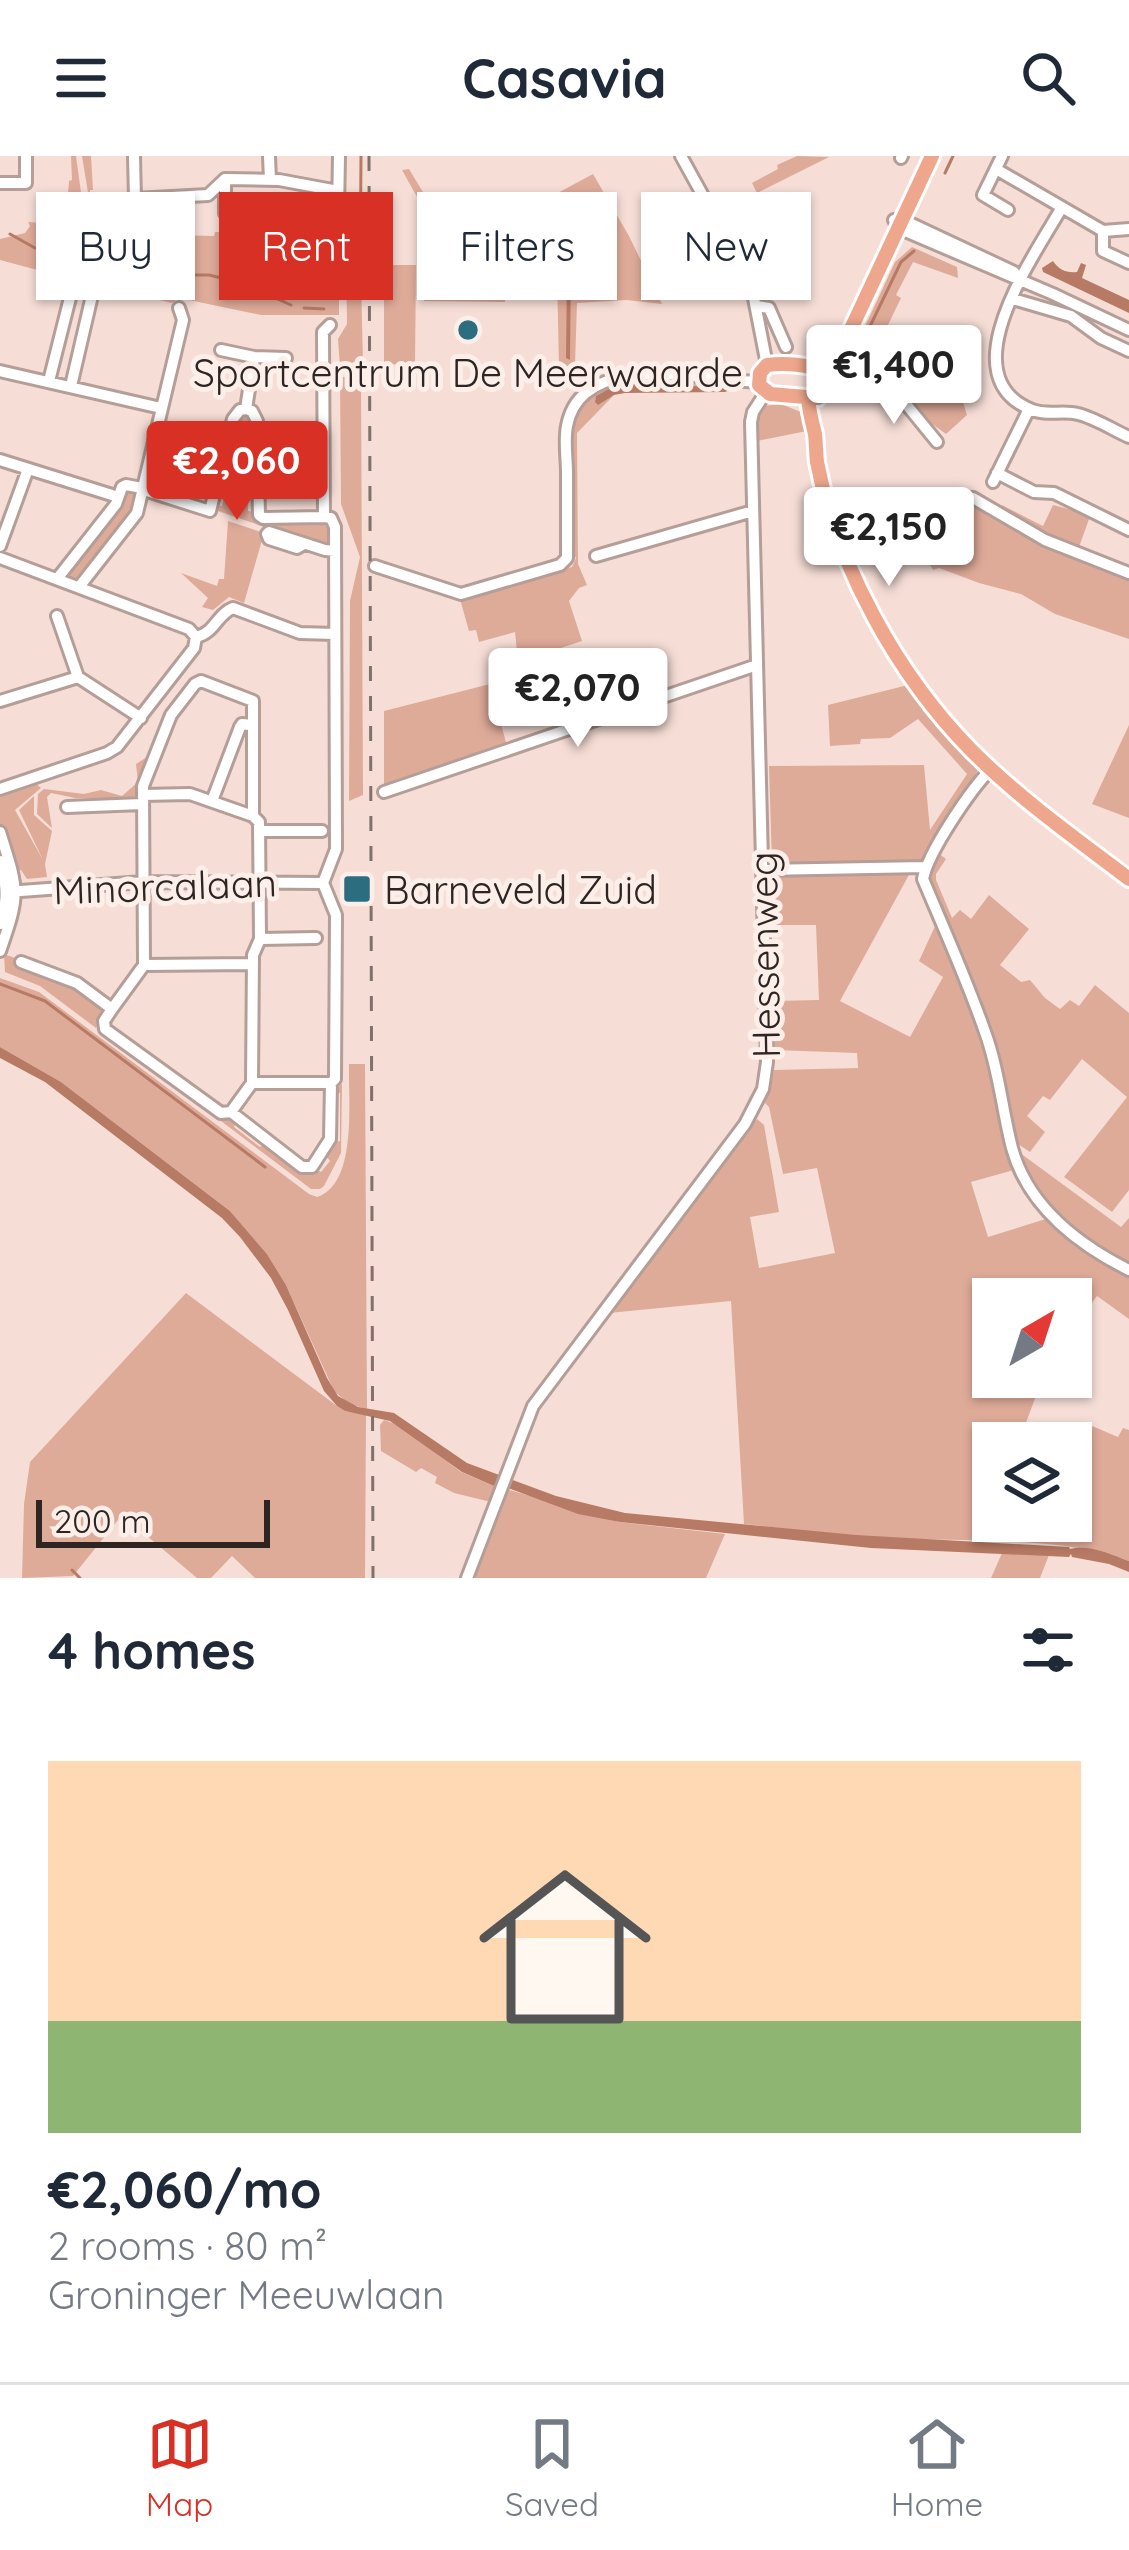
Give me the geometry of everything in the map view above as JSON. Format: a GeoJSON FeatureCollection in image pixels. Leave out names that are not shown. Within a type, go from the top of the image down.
{"type":"FeatureCollection","features":[{"type":"Feature","properties":{"kind":"main road"},"geometry":{"type":"LineString","coordinates":[[820,370],[928,156]]}},
{"type":"Feature","properties":{"kind":"main road"},"geometry":{"type":"LineString","coordinates":[[763,379],[820,370]]}},
{"type":"Feature","properties":{"kind":"main road"},"geometry":{"type":"LineString","coordinates":[[820,370],[829,380],[828,388],[813,398],[809,419],[818,464],[854,574],[882,632],[919,688],[991,769],[1129,879]]}},
{"type":"Feature","properties":{"kind":"main road"},"geometry":{"type":"LineString","coordinates":[[763,379],[813,398]]}},
{"type":"Feature","properties":{"kind":"street"},"geometry":{"type":"LineString","coordinates":[[0,183],[26,183],[26,156]]}},
{"type":"Feature","properties":{"kind":"street"},"geometry":{"type":"LineString","coordinates":[[134,156],[135,199],[208,195],[225,179],[270,180],[338,191]]}},
{"type":"Feature","properties":{"kind":"street"},"geometry":{"type":"LineString","coordinates":[[269,156],[270,180]]}},
{"type":"Feature","properties":{"kind":"street"},"geometry":{"type":"LineString","coordinates":[[225,179],[225,213],[234,219],[274,223],[302,249],[337,250],[346,244],[347,225],[338,212],[339,156]]}},
{"type":"Feature","properties":{"kind":"street"},"geometry":{"type":"LineString","coordinates":[[375,566],[461,595],[553,568],[567,558],[566,428],[578,401],[591,388],[615,376],[763,379],[751,283],[681,156]]}},
{"type":"Feature","properties":{"kind":"street"},"geometry":{"type":"LineString","coordinates":[[1002,156],[982,196],[1008,210]]}},
{"type":"Feature","properties":{"kind":"street"},"geometry":{"type":"LineString","coordinates":[[996,169],[1103,231],[1129,230]]}},
{"type":"Feature","properties":{"kind":"street"},"geometry":{"type":"LineString","coordinates":[[1062,207],[1013,298],[996,341],[995,369],[1012,397],[1029,409],[1052,415],[1079,414],[1125,435],[1129,418]]}},
{"type":"Feature","properties":{"kind":"street"},"geometry":{"type":"LineString","coordinates":[[898,222],[1043,285],[1129,330]]}},
{"type":"Feature","properties":{"kind":"street"},"geometry":{"type":"LineString","coordinates":[[1103,231],[1103,251],[1129,263]]}},
{"type":"Feature","properties":{"kind":"street"},"geometry":{"type":"LineString","coordinates":[[49,381],[74,282],[94,287],[70,386]]}},
{"type":"Feature","properties":{"kind":"street"},"geometry":{"type":"LineString","coordinates":[[1013,298],[1071,316],[1129,351]]}},
{"type":"Feature","properties":{"kind":"street"},"geometry":{"type":"LineString","coordinates":[[757,306],[770,308],[786,347]]}},
{"type":"Feature","properties":{"kind":"street"},"geometry":{"type":"LineString","coordinates":[[79,587],[137,513],[183,320],[179,308]]}},
{"type":"Feature","properties":{"kind":"street"},"geometry":{"type":"LineString","coordinates":[[324,517],[323,332],[330,326]]}},
{"type":"Feature","properties":{"kind":"street"},"geometry":{"type":"LineString","coordinates":[[221,350],[286,358]]}},
{"type":"Feature","properties":{"kind":"street"},"geometry":{"type":"LineString","coordinates":[[246,409],[254,357]]}},
{"type":"Feature","properties":{"kind":"street"},"geometry":{"type":"LineString","coordinates":[[0,371],[161,408]]}},
{"type":"Feature","properties":{"kind":"street","name":"Hessenweg"},"geometry":{"type":"LineString","coordinates":[[467,1578],[526,1420],[543,1390],[759,1100],[766,1062],[751,417],[763,379]]}},
{"type":"Feature","properties":{"kind":"street"},"geometry":{"type":"LineString","coordinates":[[888,382],[937,442]]}},
{"type":"Feature","properties":{"kind":"street"},"geometry":{"type":"LineString","coordinates":[[1029,409],[995,477],[1034,492],[1054,494],[1129,530]]}},
{"type":"Feature","properties":{"kind":"street"},"geometry":{"type":"LineString","coordinates":[[57,579],[126,485],[210,511],[233,418],[240,410],[252,412],[257,421],[259,515],[334,521],[336,848],[323,883],[336,915],[337,1045],[331,1139],[312,1167],[302,1167],[231,1112],[221,1113],[105,1029],[104,1021],[144,965],[143,786],[171,715],[195,683],[206,681],[253,701],[253,816]]}},
{"type":"Feature","properties":{"kind":"street"},"geometry":{"type":"LineString","coordinates":[[0,460],[112,495]]}},
{"type":"Feature","properties":{"kind":"street"},"geometry":{"type":"LineString","coordinates":[[0,546],[28,469]]}},
{"type":"Feature","properties":{"kind":"street"},"geometry":{"type":"LineString","coordinates":[[829,506],[878,498],[974,498],[1045,540],[1129,573]]}},
{"type":"Feature","properties":{"kind":"street"},"geometry":{"type":"LineString","coordinates":[[596,556],[753,511]]}},
{"type":"Feature","properties":{"kind":"street"},"geometry":{"type":"LineString","coordinates":[[304,544],[334,550]]}},
{"type":"Feature","properties":{"kind":"street"},"geometry":{"type":"LineString","coordinates":[[0,558],[189,629],[196,637]]}},
{"type":"Feature","properties":{"kind":"street"},"geometry":{"type":"LineString","coordinates":[[196,637],[210,632],[224,612],[233,608],[300,633],[335,634]]}},
{"type":"Feature","properties":{"kind":"street"},"geometry":{"type":"LineString","coordinates":[[57,616],[78,676],[141,718]]}},
{"type":"Feature","properties":{"kind":"street"},"geometry":{"type":"LineString","coordinates":[[0,789],[117,747],[194,648],[196,637]]}},
{"type":"Feature","properties":{"kind":"street"},"geometry":{"type":"LineString","coordinates":[[385,792],[757,665]]}},
{"type":"Feature","properties":{"kind":"street"},"geometry":{"type":"LineString","coordinates":[[0,700],[78,676]]}},
{"type":"Feature","properties":{"kind":"street"},"geometry":{"type":"LineString","coordinates":[[212,801],[239,727],[253,725]]}},
{"type":"Feature","properties":{"kind":"street"},"geometry":{"type":"LineString","coordinates":[[991,769],[925,867],[923,879],[986,1033],[1019,1170],[1063,1227],[1129,1270]]}},
{"type":"Feature","properties":{"kind":"street"},"geometry":{"type":"LineString","coordinates":[[68,807],[190,794],[260,822],[252,1083],[231,1112]]}},
{"type":"Feature","properties":{"kind":"street"},"geometry":{"type":"LineString","coordinates":[[260,831],[322,831]]}},
{"type":"Feature","properties":{"kind":"street"},"geometry":{"type":"LineString","coordinates":[[0,832],[15,910],[0,951]]}},
{"type":"Feature","properties":{"kind":"street"},"geometry":{"type":"LineString","coordinates":[[0,861],[12,892],[0,924]]}},
{"type":"Feature","properties":{"kind":"street"},"geometry":{"type":"LineString","coordinates":[[763,870],[925,867]]}},
{"type":"Feature","properties":{"kind":"street","name":"Minorcalaan"},"geometry":{"type":"LineString","coordinates":[[12,892],[143,882],[323,883]]}},
{"type":"Feature","properties":{"kind":"street"},"geometry":{"type":"LineString","coordinates":[[260,939],[316,938]]}},
{"type":"Feature","properties":{"kind":"street"},"geometry":{"type":"LineString","coordinates":[[21,962],[77,983],[112,1009]]}},
{"type":"Feature","properties":{"kind":"street"},"geometry":{"type":"LineString","coordinates":[[144,965],[253,964]]}},
{"type":"Feature","properties":{"kind":"street"},"geometry":{"type":"LineString","coordinates":[[252,1083],[331,1083]]}},
{"type":"Feature","properties":{"kind":"shaded area"},"geometry":{"type":"Polygon","coordinates":[[[71,156],[76,156],[81,192],[68,192],[71,156]]]}},
{"type":"Feature","properties":{"kind":"shaded area"},"geometry":{"type":"Polygon","coordinates":[[[82,156],[91,156],[93,190],[88,192],[82,156]]]}},
{"type":"Feature","properties":{"kind":"shaded area"},"geometry":{"type":"Polygon","coordinates":[[[797,156],[829,157],[756,192],[752,183],[778,169],[777,165],[797,156]]]}},
{"type":"Feature","properties":{"kind":"shaded area"},"geometry":{"type":"Polygon","coordinates":[[[409,169],[423,192],[417,192],[417,197],[402,170],[409,169]]]}},
{"type":"Feature","properties":{"kind":"shaded area"},"geometry":{"type":"Polygon","coordinates":[[[593,174],[603,192],[560,192],[593,174]]]}},
{"type":"Feature","properties":{"kind":"shaded area"},"geometry":{"type":"Polygon","coordinates":[[[617,215],[641,261],[641,300],[662,304],[577,303],[575,365],[559,368],[558,300],[617,300],[617,215]]]}},
{"type":"Feature","properties":{"kind":"shaded area"},"geometry":{"type":"Polygon","coordinates":[[[28,222],[36,223],[36,270],[0,260],[0,239],[25,233],[28,222]]]}},
{"type":"Feature","properties":{"kind":"shaded area"},"geometry":{"type":"Polygon","coordinates":[[[219,232],[219,300],[339,300],[339,315],[261,315],[189,300],[195,300],[195,235],[219,232]]]}},
{"type":"Feature","properties":{"kind":"shaded area"},"geometry":{"type":"Polygon","coordinates":[[[912,247],[957,267],[958,278],[913,262],[886,329],[880,327],[863,354],[854,350],[895,262],[912,247]]]}},
{"type":"Feature","properties":{"kind":"shaded area"},"geometry":{"type":"Polygon","coordinates":[[[1053,261],[1069,272],[1077,272],[1081,263],[1086,265],[1082,278],[1129,300],[1129,313],[1043,272],[1053,261]]]}},
{"type":"Feature","properties":{"kind":"shaded area"},"geometry":{"type":"Polygon","coordinates":[[[393,265],[416,265],[415,365],[384,364],[384,300],[393,300],[393,265]]]}},
{"type":"Feature","properties":{"kind":"shaded area"},"geometry":{"type":"Polygon","coordinates":[[[347,300],[361,300],[360,368],[340,367],[338,339],[347,324],[347,300]]]}},
{"type":"Feature","properties":{"kind":"shaded area"},"geometry":{"type":"Polygon","coordinates":[[[424,300],[505,300],[505,302],[424,300]]]}},
{"type":"Feature","properties":{"kind":"shaded area"},"geometry":{"type":"Polygon","coordinates":[[[567,300],[571,300],[570,360],[566,358],[567,300]]]}},
{"type":"Feature","properties":{"kind":"shaded area"},"geometry":{"type":"Polygon","coordinates":[[[940,326],[967,415],[946,434],[917,413],[877,364],[940,326]]]}},
{"type":"Feature","properties":{"kind":"shaded area"},"geometry":{"type":"Polygon","coordinates":[[[342,377],[361,377],[363,795],[349,801],[350,601],[360,557],[341,504],[342,377]]]}},
{"type":"Feature","properties":{"kind":"shaded area"},"geometry":{"type":"Polygon","coordinates":[[[629,380],[736,384],[735,388],[629,383],[616,385],[595,399],[598,404],[614,395],[577,433],[578,564],[587,585],[569,601],[582,641],[518,662],[515,632],[479,642],[476,630],[469,631],[460,599],[572,567],[576,558],[571,550],[574,425],[596,393],[610,386],[629,380]]]}},
{"type":"Feature","properties":{"kind":"shaded area"},"geometry":{"type":"Polygon","coordinates":[[[629,383],[735,388],[625,393],[598,405],[595,402],[596,396],[629,383]]]}},
{"type":"Feature","properties":{"kind":"shaded area"},"geometry":{"type":"Polygon","coordinates":[[[781,404],[806,414],[807,431],[757,441],[763,406],[781,404]]]}},
{"type":"Feature","properties":{"kind":"shaded area"},"geometry":{"type":"Polygon","coordinates":[[[243,414],[253,419],[249,423],[248,511],[254,512],[256,520],[328,522],[331,545],[324,547],[215,510],[216,505],[222,506],[242,422],[237,420],[243,414]]]}},
{"type":"Feature","properties":{"kind":"shaded area"},"geometry":{"type":"Polygon","coordinates":[[[124,489],[137,490],[135,512],[79,582],[64,576],[124,489]]]}},
{"type":"Feature","properties":{"kind":"shaded area"},"geometry":{"type":"Polygon","coordinates":[[[966,499],[1129,575],[1129,639],[1055,614],[1021,594],[933,570],[901,503],[966,499]]]}},
{"type":"Feature","properties":{"kind":"shaded area"},"geometry":{"type":"Polygon","coordinates":[[[1002,505],[1043,526],[1053,505],[1076,511],[1089,519],[1078,550],[1056,541],[1002,505]]]}},
{"type":"Feature","properties":{"kind":"shaded area"},"geometry":{"type":"Polygon","coordinates":[[[228,521],[264,533],[244,603],[229,597],[213,610],[202,607],[208,598],[181,573],[217,586],[224,579],[228,521]]]}},
{"type":"Feature","properties":{"kind":"shaded area"},"geometry":{"type":"Polygon","coordinates":[[[490,684],[507,746],[384,788],[384,711],[490,684]]]}},
{"type":"Feature","properties":{"kind":"shaded area"},"geometry":{"type":"Polygon","coordinates":[[[908,685],[978,770],[922,863],[772,864],[769,766],[924,765],[930,830],[967,774],[918,719],[890,738],[830,746],[828,705],[908,685]]]}},
{"type":"Feature","properties":{"kind":"shaded area"},"geometry":{"type":"Polygon","coordinates":[[[1129,725],[1129,818],[1092,804],[1129,725]]]}},
{"type":"Feature","properties":{"kind":"shaded area"},"geometry":{"type":"Polygon","coordinates":[[[147,757],[135,799],[51,793],[47,797],[52,828],[37,814],[38,794],[44,789],[84,794],[101,790],[122,796],[138,782],[136,764],[147,757]]]}},
{"type":"Feature","properties":{"kind":"shaded area"},"geometry":{"type":"Polygon","coordinates":[[[32,780],[41,788],[15,810],[43,860],[19,810],[34,796],[34,815],[52,831],[47,877],[27,879],[21,870],[16,871],[0,825],[0,796],[32,780]]]}},
{"type":"Feature","properties":{"kind":"shaded area"},"geometry":{"type":"Polygon","coordinates":[[[938,853],[946,859],[936,880],[952,918],[960,910],[971,919],[989,895],[1029,929],[1000,965],[1021,982],[1030,980],[1060,1009],[1070,1000],[1079,1006],[1095,985],[1129,1013],[1129,1190],[1112,1212],[1064,1177],[1127,1097],[1082,1059],[1050,1100],[1043,1096],[1027,1116],[1045,1132],[1030,1152],[1018,1144],[997,1057],[928,892],[927,873],[938,853]]]}},
{"type":"Feature","properties":{"kind":"shaded area"},"geometry":{"type":"Polygon","coordinates":[[[910,873],[840,1001],[910,1037],[943,977],[919,961],[936,924],[989,1057],[1014,1170],[971,1182],[988,1237],[1049,1218],[1129,1272],[1129,1319],[1097,1296],[1092,1303],[1092,1278],[972,1278],[972,1398],[1035,1398],[1026,1422],[972,1422],[972,1540],[869,1537],[744,1524],[731,1301],[609,1313],[757,1119],[764,1125],[779,1212],[750,1217],[759,1268],[835,1253],[817,1168],[783,1174],[765,1103],[774,1070],[858,1068],[857,1053],[774,1050],[774,1001],[819,1000],[816,925],[773,925],[775,874],[910,873]]]}},
{"type":"Feature","properties":{"kind":"shaded area"},"geometry":{"type":"Polygon","coordinates":[[[4,954],[27,971],[84,993],[105,1010],[96,1028],[40,986],[5,972],[4,954]]]}},
{"type":"Feature","properties":{"kind":"shaded area"},"geometry":{"type":"Polygon","coordinates":[[[0,978],[39,992],[317,1197],[330,1189],[345,1158],[349,1064],[365,1064],[367,1409],[349,1404],[334,1391],[286,1285],[230,1211],[61,1082],[0,1047],[0,978]]]}},
{"type":"Feature","properties":{"kind":"shaded area"},"geometry":{"type":"Polygon","coordinates":[[[102,1031],[223,1120],[236,1123],[234,1127],[260,1147],[264,1143],[308,1174],[316,1169],[321,1172],[330,1161],[326,1156],[334,1142],[340,1141],[340,1093],[334,1091],[342,1084],[341,1153],[324,1186],[311,1189],[102,1031]]]}},
{"type":"Feature","properties":{"kind":"shaded area"},"geometry":{"type":"Polygon","coordinates":[[[0,1047],[61,1082],[230,1211],[286,1285],[338,1396],[358,1407],[394,1413],[467,1463],[556,1496],[625,1513],[856,1535],[1085,1548],[1129,1561],[1129,1572],[1071,1554],[871,1548],[620,1522],[578,1514],[462,1472],[390,1421],[337,1406],[324,1391],[271,1278],[222,1218],[45,1082],[0,1058],[0,1047]]]}},
{"type":"Feature","properties":{"kind":"shaded area"},"geometry":{"type":"Polygon","coordinates":[[[1016,1150],[1121,1227],[1129,1218],[1129,1264],[1076,1231],[1045,1203],[1016,1150]]]}},
{"type":"Feature","properties":{"kind":"shaded area"},"geometry":{"type":"Polygon","coordinates":[[[186,1293],[337,1406],[366,1415],[365,1578],[255,1578],[232,1556],[211,1578],[197,1578],[122,1515],[73,1576],[22,1578],[30,1462],[186,1293]]]}},
{"type":"Feature","properties":{"kind":"shaded area"},"geometry":{"type":"Polygon","coordinates":[[[384,1420],[398,1425],[461,1472],[494,1486],[491,1502],[454,1493],[435,1483],[437,1477],[421,1468],[416,1472],[381,1451],[384,1420]]]}},
{"type":"Feature","properties":{"kind":"shaded area"},"geometry":{"type":"Polygon","coordinates":[[[1092,1426],[1118,1437],[1123,1428],[1129,1430],[1129,1561],[1052,1544],[1013,1542],[1092,1542],[1092,1426]]]}},
{"type":"Feature","properties":{"kind":"shaded area"},"geometry":{"type":"Polygon","coordinates":[[[506,1489],[619,1522],[725,1534],[706,1578],[472,1578],[506,1489]]]}},
{"type":"Feature","properties":{"kind":"shaded area"},"geometry":{"type":"Polygon","coordinates":[[[1002,1553],[1049,1555],[1040,1578],[991,1578],[1002,1553]]]}},
{"type":"Feature","properties":{"kind":"waterway"},"geometry":{"type":"LineString","coordinates":[[361,156],[361,192]]}},
{"type":"Feature","properties":{"kind":"waterway"},"geometry":{"type":"LineString","coordinates":[[945,173],[953,156]]}},
{"type":"Feature","properties":{"kind":"waterway"},"geometry":{"type":"LineString","coordinates":[[10,234],[35,248]]}},
{"type":"Feature","properties":{"kind":"waterway"},"geometry":{"type":"LineString","coordinates":[[860,347],[901,262],[914,251]]}},
{"type":"Feature","properties":{"kind":"waterway"},"geometry":{"type":"LineString","coordinates":[[195,275],[242,283],[291,305]]}},
{"type":"Feature","properties":{"kind":"waterway"},"geometry":{"type":"LineString","coordinates":[[304,308],[324,309]]}},
{"type":"Feature","properties":{"kind":"waterway"},"geometry":{"type":"LineString","coordinates":[[0,984],[45,1001],[265,1167]]}},
{"type":"Feature","properties":{"kind":"waterway"},"geometry":{"type":"LineString","coordinates":[[72,1570],[80,1578]]}},
{"type":"Feature","properties":{"kind":"railway"},"geometry":{"type":"LineString","coordinates":[[369,156],[373,1578]]}},
{"type":"Feature","properties":{"kind":"place","name":"Sportcentrum De Meerwaarde"},"geometry":{"type":"Point","coordinates":[468,330]}},
{"type":"Feature","properties":{"kind":"place","name":"Barneveld Zuid"},"geometry":{"type":"Point","coordinates":[357,889]}}]}
